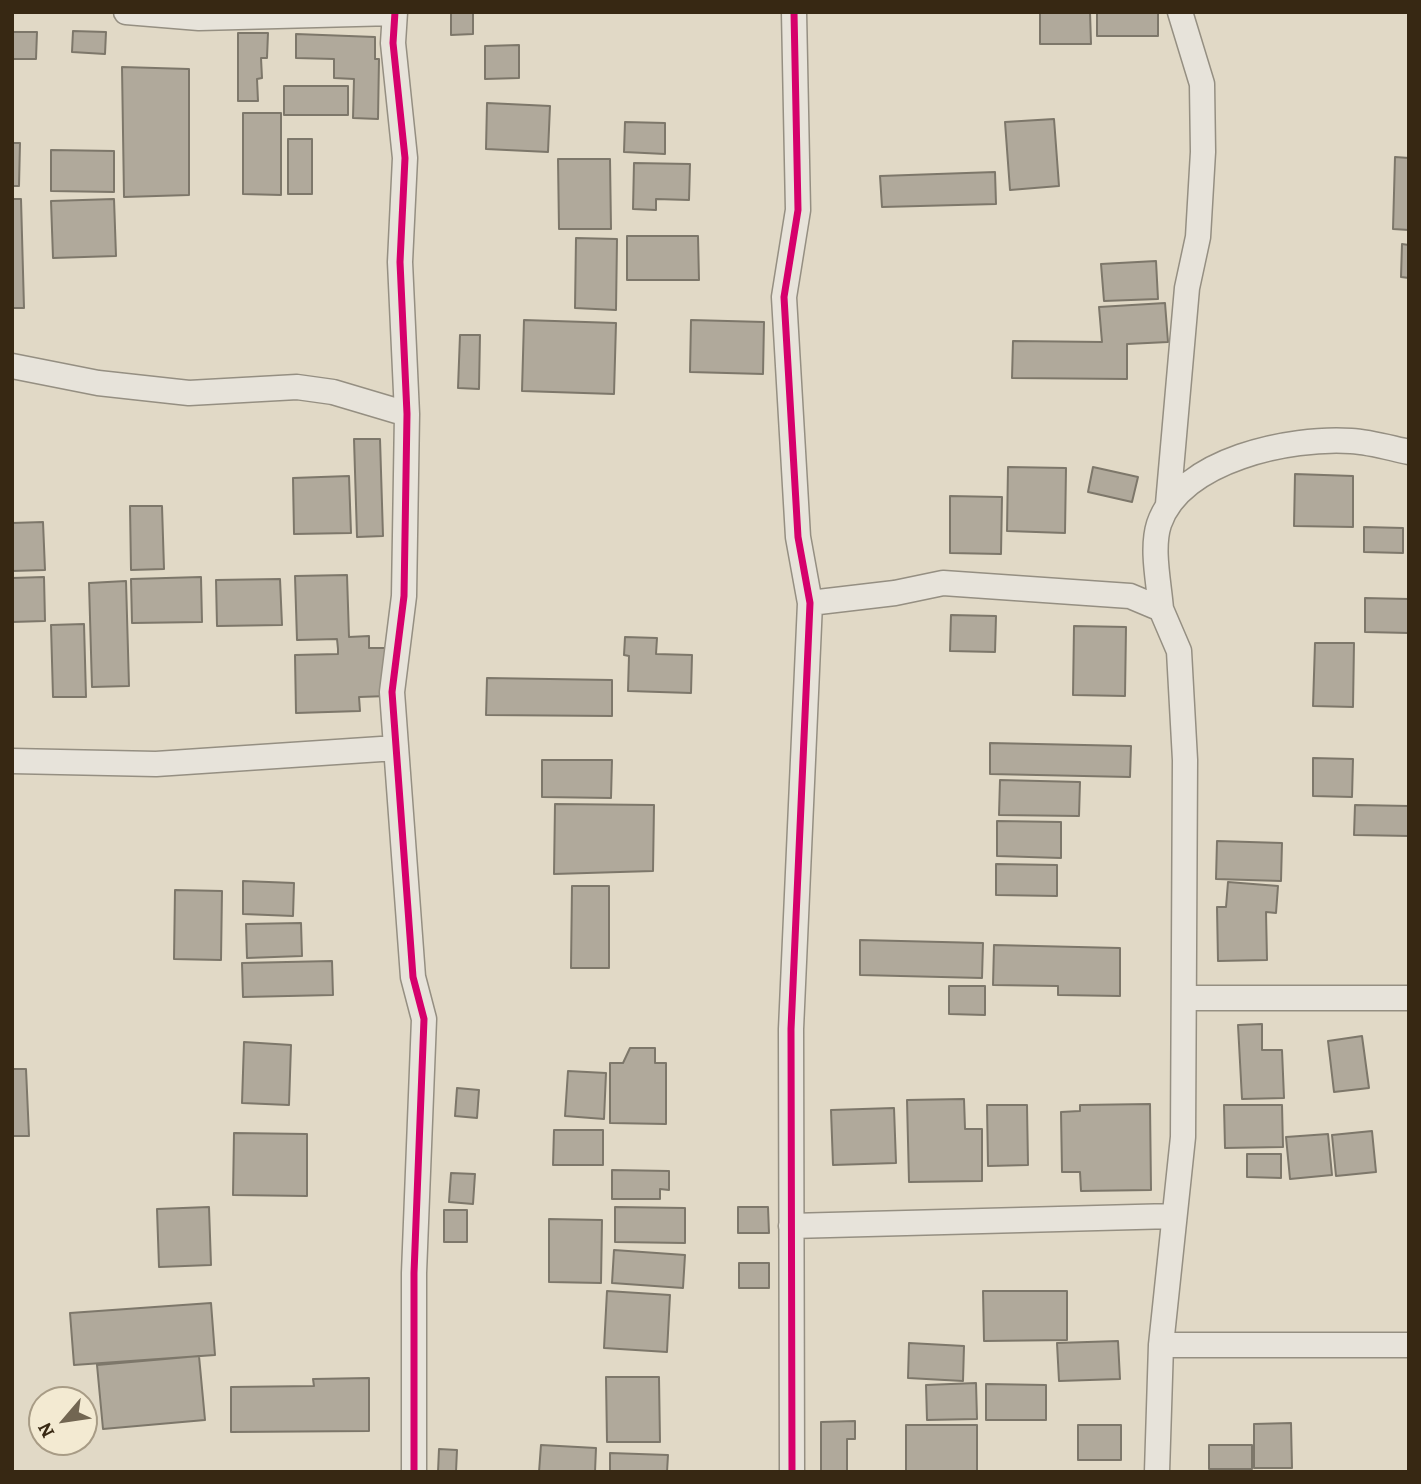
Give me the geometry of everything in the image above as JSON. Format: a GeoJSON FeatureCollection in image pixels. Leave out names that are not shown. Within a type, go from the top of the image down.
{"type":"FeatureCollection","features":[{"type":"Feature","properties":{"kind":"street"},"geometry":{"type":"LineString","coordinates":[[126,12],[199,18],[395,13],[393,43],[405,158],[400,262],[407,414],[404,596],[392,692],[413,977],[424,1019],[414,1273],[414,1472]]}},
{"type":"Feature","properties":{"kind":"street"},"geometry":{"type":"LineString","coordinates":[[792,1472],[791,1029],[810,603],[798,537],[784,297],[798,210],[794,12]]}},
{"type":"Feature","properties":{"kind":"street"},"geometry":{"type":"LineString","coordinates":[[1157,1472],[1161,1345],[1183,1137],[1184,733],[1179,651],[1161,609],[1156,544],[1159,525],[1168,504],[1186,302],[1198,237],[1203,152],[1202,85],[1181,12]]}},
{"type":"Feature","properties":{"kind":"street"},"geometry":{"type":"LineString","coordinates":[[12,366],[98,383],[189,393],[297,387],[333,391],[407,414]]}},
{"type":"Feature","properties":{"kind":"street"},"geometry":{"type":"LineString","coordinates":[[1168,504],[1191,482],[1223,462],[1258,450],[1350,440],[1409,452]]}},
{"type":"Feature","properties":{"kind":"street"},"geometry":{"type":"LineString","coordinates":[[810,603],[895,593],[943,583],[1130,596],[1161,609]]}},
{"type":"Feature","properties":{"kind":"street"},"geometry":{"type":"LineString","coordinates":[[12,761],[156,764],[396,748]]}},
{"type":"Feature","properties":{"kind":"street"},"geometry":{"type":"LineString","coordinates":[[1184,998],[1409,998]]}},
{"type":"Feature","properties":{"kind":"street"},"geometry":{"type":"LineString","coordinates":[[791,1226],[1174,1216]]}},
{"type":"Feature","properties":{"kind":"street"},"geometry":{"type":"LineString","coordinates":[[1161,1345],[1409,1345]]}},
{"type":"Feature","properties":{"kind":"building"},"geometry":{"type":"Polygon","coordinates":[[[451,12],[473,12],[473,34],[451,35],[451,12]]]}},
{"type":"Feature","properties":{"kind":"building"},"geometry":{"type":"Polygon","coordinates":[[[1040,12],[1090,12],[1091,44],[1040,44],[1040,12]]]}},
{"type":"Feature","properties":{"kind":"building"},"geometry":{"type":"Polygon","coordinates":[[[1097,12],[1158,12],[1158,36],[1097,36],[1097,12]]]}},
{"type":"Feature","properties":{"kind":"building"},"geometry":{"type":"Polygon","coordinates":[[[73,31],[106,32],[105,54],[72,52],[73,31]]]}},
{"type":"Feature","properties":{"kind":"building"},"geometry":{"type":"Polygon","coordinates":[[[12,32],[37,32],[36,59],[12,59],[12,32]]]}},
{"type":"Feature","properties":{"kind":"building"},"geometry":{"type":"Polygon","coordinates":[[[238,33],[268,33],[267,58],[261,58],[262,78],[257,79],[258,101],[238,101],[238,33]]]}},
{"type":"Feature","properties":{"kind":"building"},"geometry":{"type":"Polygon","coordinates":[[[296,34],[375,37],[375,59],[379,59],[378,119],[353,118],[354,79],[334,78],[334,59],[296,58],[296,34]]]}},
{"type":"Feature","properties":{"kind":"building"},"geometry":{"type":"Polygon","coordinates":[[[519,45],[519,78],[485,79],[485,46],[519,45]]]}},
{"type":"Feature","properties":{"kind":"building"},"geometry":{"type":"Polygon","coordinates":[[[122,67],[189,69],[189,195],[124,197],[122,67]]]}},
{"type":"Feature","properties":{"kind":"building"},"geometry":{"type":"Polygon","coordinates":[[[284,86],[348,86],[348,115],[284,115],[284,86]]]}},
{"type":"Feature","properties":{"kind":"building"},"geometry":{"type":"Polygon","coordinates":[[[487,103],[550,106],[548,152],[486,149],[487,103]]]}},
{"type":"Feature","properties":{"kind":"building"},"geometry":{"type":"Polygon","coordinates":[[[243,113],[281,113],[281,195],[243,194],[243,113]]]}},
{"type":"Feature","properties":{"kind":"building"},"geometry":{"type":"Polygon","coordinates":[[[1054,119],[1059,186],[1010,190],[1005,122],[1054,119]]]}},
{"type":"Feature","properties":{"kind":"building"},"geometry":{"type":"Polygon","coordinates":[[[625,122],[665,123],[665,154],[624,152],[625,122]]]}},
{"type":"Feature","properties":{"kind":"building"},"geometry":{"type":"Polygon","coordinates":[[[288,139],[312,139],[312,194],[288,194],[288,139]]]}},
{"type":"Feature","properties":{"kind":"building"},"geometry":{"type":"Polygon","coordinates":[[[12,143],[20,143],[19,186],[12,186],[12,143]]]}},
{"type":"Feature","properties":{"kind":"building"},"geometry":{"type":"Polygon","coordinates":[[[51,150],[114,151],[114,192],[51,191],[51,150]]]}},
{"type":"Feature","properties":{"kind":"building"},"geometry":{"type":"Polygon","coordinates":[[[1395,157],[1409,158],[1409,230],[1393,229],[1395,157]]]}},
{"type":"Feature","properties":{"kind":"building"},"geometry":{"type":"Polygon","coordinates":[[[558,159],[610,159],[611,229],[559,229],[558,159]]]}},
{"type":"Feature","properties":{"kind":"building"},"geometry":{"type":"Polygon","coordinates":[[[634,163],[690,164],[689,200],[656,199],[656,210],[633,209],[634,163]]]}},
{"type":"Feature","properties":{"kind":"building"},"geometry":{"type":"Polygon","coordinates":[[[995,172],[996,204],[882,207],[880,176],[995,172]]]}},
{"type":"Feature","properties":{"kind":"building"},"geometry":{"type":"Polygon","coordinates":[[[12,199],[21,199],[24,308],[12,308],[12,199]]]}},
{"type":"Feature","properties":{"kind":"building"},"geometry":{"type":"Polygon","coordinates":[[[114,199],[116,256],[53,258],[51,201],[114,199]]]}},
{"type":"Feature","properties":{"kind":"building"},"geometry":{"type":"Polygon","coordinates":[[[627,236],[698,236],[699,280],[627,280],[627,236]]]}},
{"type":"Feature","properties":{"kind":"building"},"geometry":{"type":"Polygon","coordinates":[[[576,238],[617,239],[616,310],[575,308],[576,238]]]}},
{"type":"Feature","properties":{"kind":"building"},"geometry":{"type":"Polygon","coordinates":[[[1402,244],[1409,245],[1409,278],[1401,277],[1402,244]]]}},
{"type":"Feature","properties":{"kind":"building"},"geometry":{"type":"Polygon","coordinates":[[[1156,261],[1158,299],[1104,301],[1101,264],[1156,261]]]}},
{"type":"Feature","properties":{"kind":"building"},"geometry":{"type":"Polygon","coordinates":[[[1165,303],[1168,342],[1127,344],[1127,379],[1012,378],[1013,341],[1102,342],[1099,307],[1165,303]]]}},
{"type":"Feature","properties":{"kind":"building"},"geometry":{"type":"Polygon","coordinates":[[[524,320],[616,323],[614,394],[522,391],[524,320]]]}},
{"type":"Feature","properties":{"kind":"building"},"geometry":{"type":"Polygon","coordinates":[[[691,320],[764,322],[763,374],[690,372],[691,320]]]}},
{"type":"Feature","properties":{"kind":"building"},"geometry":{"type":"Polygon","coordinates":[[[460,335],[480,335],[479,389],[458,388],[460,335]]]}},
{"type":"Feature","properties":{"kind":"building"},"geometry":{"type":"Polygon","coordinates":[[[354,439],[380,439],[383,536],[357,537],[354,439]]]}},
{"type":"Feature","properties":{"kind":"building"},"geometry":{"type":"Polygon","coordinates":[[[1008,467],[1066,468],[1065,533],[1007,531],[1008,467]]]}},
{"type":"Feature","properties":{"kind":"building"},"geometry":{"type":"Polygon","coordinates":[[[1093,467],[1138,477],[1132,502],[1088,492],[1093,467]]]}},
{"type":"Feature","properties":{"kind":"building"},"geometry":{"type":"Polygon","coordinates":[[[1295,474],[1353,476],[1353,527],[1294,526],[1295,474]]]}},
{"type":"Feature","properties":{"kind":"building"},"geometry":{"type":"Polygon","coordinates":[[[349,476],[351,533],[294,534],[293,478],[349,476]]]}},
{"type":"Feature","properties":{"kind":"building"},"geometry":{"type":"Polygon","coordinates":[[[950,496],[1002,497],[1001,554],[950,553],[950,496]]]}},
{"type":"Feature","properties":{"kind":"building"},"geometry":{"type":"Polygon","coordinates":[[[130,506],[162,506],[164,569],[131,570],[130,506]]]}},
{"type":"Feature","properties":{"kind":"building"},"geometry":{"type":"Polygon","coordinates":[[[43,522],[45,570],[12,571],[12,523],[43,522]]]}},
{"type":"Feature","properties":{"kind":"building"},"geometry":{"type":"Polygon","coordinates":[[[1364,527],[1403,528],[1403,553],[1364,552],[1364,527]]]}},
{"type":"Feature","properties":{"kind":"building"},"geometry":{"type":"Polygon","coordinates":[[[347,575],[349,637],[369,636],[369,648],[387,648],[388,696],[359,697],[360,711],[296,713],[295,655],[338,654],[338,649],[337,639],[297,640],[295,576],[347,575]]]}},
{"type":"Feature","properties":{"kind":"building"},"geometry":{"type":"Polygon","coordinates":[[[44,577],[45,621],[12,622],[12,578],[44,577]]]}},
{"type":"Feature","properties":{"kind":"building"},"geometry":{"type":"Polygon","coordinates":[[[201,577],[202,622],[132,623],[131,579],[201,577]]]}},
{"type":"Feature","properties":{"kind":"building"},"geometry":{"type":"Polygon","coordinates":[[[280,579],[282,625],[217,626],[216,580],[280,579]]]}},
{"type":"Feature","properties":{"kind":"building"},"geometry":{"type":"Polygon","coordinates":[[[126,581],[129,686],[92,687],[89,583],[126,581]]]}},
{"type":"Feature","properties":{"kind":"building"},"geometry":{"type":"Polygon","coordinates":[[[1365,598],[1409,599],[1409,633],[1365,632],[1365,598]]]}},
{"type":"Feature","properties":{"kind":"building"},"geometry":{"type":"Polygon","coordinates":[[[951,615],[996,616],[995,652],[950,651],[951,615]]]}},
{"type":"Feature","properties":{"kind":"building"},"geometry":{"type":"Polygon","coordinates":[[[84,624],[86,697],[53,697],[51,625],[84,624]]]}},
{"type":"Feature","properties":{"kind":"building"},"geometry":{"type":"Polygon","coordinates":[[[1074,626],[1126,627],[1125,696],[1073,695],[1074,626]]]}},
{"type":"Feature","properties":{"kind":"building"},"geometry":{"type":"Polygon","coordinates":[[[625,637],[657,638],[656,654],[692,655],[691,693],[628,691],[629,656],[624,655],[625,637]]]}},
{"type":"Feature","properties":{"kind":"building"},"geometry":{"type":"Polygon","coordinates":[[[1315,643],[1354,643],[1353,707],[1313,706],[1315,643]]]}},
{"type":"Feature","properties":{"kind":"building"},"geometry":{"type":"Polygon","coordinates":[[[487,678],[612,680],[612,716],[486,715],[487,678]]]}},
{"type":"Feature","properties":{"kind":"building"},"geometry":{"type":"Polygon","coordinates":[[[990,743],[1131,746],[1130,777],[990,774],[990,743]]]}},
{"type":"Feature","properties":{"kind":"building"},"geometry":{"type":"Polygon","coordinates":[[[1313,758],[1353,759],[1352,797],[1313,796],[1313,758]]]}},
{"type":"Feature","properties":{"kind":"building"},"geometry":{"type":"Polygon","coordinates":[[[542,760],[612,760],[611,798],[542,797],[542,760]]]}},
{"type":"Feature","properties":{"kind":"building"},"geometry":{"type":"Polygon","coordinates":[[[1000,780],[1080,782],[1079,816],[999,815],[1000,780]]]}},
{"type":"Feature","properties":{"kind":"building"},"geometry":{"type":"Polygon","coordinates":[[[555,804],[654,805],[653,871],[554,874],[555,804]]]}},
{"type":"Feature","properties":{"kind":"building"},"geometry":{"type":"Polygon","coordinates":[[[1355,805],[1409,806],[1409,836],[1354,835],[1355,805]]]}},
{"type":"Feature","properties":{"kind":"building"},"geometry":{"type":"Polygon","coordinates":[[[997,821],[1061,822],[1061,858],[997,856],[997,821]]]}},
{"type":"Feature","properties":{"kind":"building"},"geometry":{"type":"Polygon","coordinates":[[[1217,841],[1282,843],[1281,881],[1216,879],[1217,841]]]}},
{"type":"Feature","properties":{"kind":"building"},"geometry":{"type":"Polygon","coordinates":[[[996,864],[1057,865],[1057,896],[996,895],[996,864]]]}},
{"type":"Feature","properties":{"kind":"building"},"geometry":{"type":"Polygon","coordinates":[[[243,881],[294,883],[293,916],[243,914],[243,881]]]}},
{"type":"Feature","properties":{"kind":"building"},"geometry":{"type":"Polygon","coordinates":[[[1228,882],[1278,886],[1276,913],[1266,912],[1267,960],[1218,961],[1217,907],[1226,907],[1228,882]]]}},
{"type":"Feature","properties":{"kind":"building"},"geometry":{"type":"Polygon","coordinates":[[[572,886],[609,886],[609,968],[571,968],[572,886]]]}},
{"type":"Feature","properties":{"kind":"building"},"geometry":{"type":"Polygon","coordinates":[[[175,890],[222,891],[221,960],[174,959],[175,890]]]}},
{"type":"Feature","properties":{"kind":"building"},"geometry":{"type":"Polygon","coordinates":[[[301,923],[302,956],[247,958],[246,924],[301,923]]]}},
{"type":"Feature","properties":{"kind":"building"},"geometry":{"type":"Polygon","coordinates":[[[860,940],[983,943],[982,978],[860,975],[860,940]]]}},
{"type":"Feature","properties":{"kind":"building"},"geometry":{"type":"Polygon","coordinates":[[[994,945],[1120,948],[1120,996],[1058,995],[1058,986],[993,985],[994,945]]]}},
{"type":"Feature","properties":{"kind":"building"},"geometry":{"type":"Polygon","coordinates":[[[332,961],[333,995],[243,997],[242,963],[332,961]]]}},
{"type":"Feature","properties":{"kind":"building"},"geometry":{"type":"Polygon","coordinates":[[[949,986],[985,986],[985,1015],[949,1014],[949,986]]]}},
{"type":"Feature","properties":{"kind":"building"},"geometry":{"type":"Polygon","coordinates":[[[1262,1024],[1262,1050],[1282,1050],[1284,1098],[1242,1099],[1238,1025],[1262,1024]]]}},
{"type":"Feature","properties":{"kind":"building"},"geometry":{"type":"Polygon","coordinates":[[[1362,1036],[1369,1088],[1334,1092],[1328,1041],[1362,1036]]]}},
{"type":"Feature","properties":{"kind":"building"},"geometry":{"type":"Polygon","coordinates":[[[244,1042],[291,1045],[289,1105],[242,1103],[244,1042]]]}},
{"type":"Feature","properties":{"kind":"building"},"geometry":{"type":"Polygon","coordinates":[[[630,1048],[655,1048],[655,1063],[666,1063],[666,1124],[610,1123],[610,1063],[623,1063],[630,1048]]]}},
{"type":"Feature","properties":{"kind":"building"},"geometry":{"type":"Polygon","coordinates":[[[12,1069],[26,1069],[29,1136],[12,1136],[12,1069]]]}},
{"type":"Feature","properties":{"kind":"building"},"geometry":{"type":"Polygon","coordinates":[[[568,1071],[606,1073],[604,1119],[565,1116],[568,1071]]]}},
{"type":"Feature","properties":{"kind":"building"},"geometry":{"type":"Polygon","coordinates":[[[457,1088],[479,1090],[477,1118],[455,1116],[457,1088]]]}},
{"type":"Feature","properties":{"kind":"building"},"geometry":{"type":"Polygon","coordinates":[[[964,1099],[965,1129],[982,1129],[982,1181],[909,1182],[907,1100],[964,1099]]]}},
{"type":"Feature","properties":{"kind":"building"},"geometry":{"type":"Polygon","coordinates":[[[1150,1104],[1151,1190],[1081,1191],[1080,1172],[1062,1172],[1061,1112],[1080,1111],[1080,1105],[1150,1104]]]}},
{"type":"Feature","properties":{"kind":"building"},"geometry":{"type":"Polygon","coordinates":[[[987,1105],[1027,1105],[1028,1165],[988,1166],[987,1105]]]}},
{"type":"Feature","properties":{"kind":"building"},"geometry":{"type":"Polygon","coordinates":[[[1224,1105],[1282,1105],[1283,1147],[1225,1148],[1224,1105]]]}},
{"type":"Feature","properties":{"kind":"building"},"geometry":{"type":"Polygon","coordinates":[[[894,1108],[896,1163],[833,1165],[831,1110],[894,1108]]]}},
{"type":"Feature","properties":{"kind":"building"},"geometry":{"type":"Polygon","coordinates":[[[554,1130],[603,1130],[603,1165],[553,1165],[554,1130]]]}},
{"type":"Feature","properties":{"kind":"building"},"geometry":{"type":"Polygon","coordinates":[[[1372,1131],[1376,1172],[1336,1176],[1332,1135],[1372,1131]]]}},
{"type":"Feature","properties":{"kind":"building"},"geometry":{"type":"Polygon","coordinates":[[[234,1133],[307,1134],[307,1196],[233,1195],[234,1133]]]}},
{"type":"Feature","properties":{"kind":"building"},"geometry":{"type":"Polygon","coordinates":[[[1328,1134],[1332,1175],[1290,1179],[1286,1137],[1328,1134]]]}},
{"type":"Feature","properties":{"kind":"building"},"geometry":{"type":"Polygon","coordinates":[[[1247,1154],[1281,1154],[1281,1178],[1247,1177],[1247,1154]]]}},
{"type":"Feature","properties":{"kind":"building"},"geometry":{"type":"Polygon","coordinates":[[[612,1170],[669,1171],[669,1190],[660,1189],[660,1199],[612,1199],[612,1170]]]}},
{"type":"Feature","properties":{"kind":"building"},"geometry":{"type":"Polygon","coordinates":[[[451,1173],[475,1174],[473,1204],[449,1202],[451,1173]]]}},
{"type":"Feature","properties":{"kind":"building"},"geometry":{"type":"Polygon","coordinates":[[[209,1207],[211,1265],[159,1267],[157,1209],[209,1207]]]}},
{"type":"Feature","properties":{"kind":"building"},"geometry":{"type":"Polygon","coordinates":[[[615,1207],[685,1208],[685,1243],[615,1242],[615,1207]]]}},
{"type":"Feature","properties":{"kind":"building"},"geometry":{"type":"Polygon","coordinates":[[[738,1207],[768,1207],[769,1233],[738,1233],[738,1207]]]}},
{"type":"Feature","properties":{"kind":"building"},"geometry":{"type":"Polygon","coordinates":[[[444,1210],[467,1210],[467,1242],[444,1242],[444,1210]]]}},
{"type":"Feature","properties":{"kind":"building"},"geometry":{"type":"Polygon","coordinates":[[[549,1219],[602,1220],[601,1283],[549,1282],[549,1219]]]}},
{"type":"Feature","properties":{"kind":"building"},"geometry":{"type":"Polygon","coordinates":[[[614,1250],[685,1255],[683,1288],[612,1283],[614,1250]]]}},
{"type":"Feature","properties":{"kind":"building"},"geometry":{"type":"Polygon","coordinates":[[[739,1263],[769,1263],[769,1288],[739,1288],[739,1263]]]}},
{"type":"Feature","properties":{"kind":"building"},"geometry":{"type":"Polygon","coordinates":[[[607,1291],[670,1295],[667,1352],[604,1348],[607,1291]]]}},
{"type":"Feature","properties":{"kind":"building"},"geometry":{"type":"Polygon","coordinates":[[[983,1291],[1067,1291],[1067,1340],[984,1341],[983,1291]]]}},
{"type":"Feature","properties":{"kind":"building"},"geometry":{"type":"Polygon","coordinates":[[[211,1303],[215,1355],[74,1365],[70,1313],[211,1303]]]}},
{"type":"Feature","properties":{"kind":"building"},"geometry":{"type":"Polygon","coordinates":[[[1118,1341],[1120,1379],[1059,1381],[1057,1343],[1118,1341]]]}},
{"type":"Feature","properties":{"kind":"building"},"geometry":{"type":"Polygon","coordinates":[[[909,1343],[964,1346],[963,1381],[908,1378],[909,1343]]]}},
{"type":"Feature","properties":{"kind":"building"},"geometry":{"type":"Polygon","coordinates":[[[199,1356],[205,1420],[103,1429],[97,1365],[199,1356]]]}},
{"type":"Feature","properties":{"kind":"building"},"geometry":{"type":"Polygon","coordinates":[[[606,1377],[659,1377],[660,1442],[607,1442],[606,1377]]]}},
{"type":"Feature","properties":{"kind":"building"},"geometry":{"type":"Polygon","coordinates":[[[369,1378],[369,1431],[231,1432],[231,1387],[314,1386],[313,1379],[369,1378]]]}},
{"type":"Feature","properties":{"kind":"building"},"geometry":{"type":"Polygon","coordinates":[[[976,1383],[977,1419],[927,1420],[926,1385],[976,1383]]]}},
{"type":"Feature","properties":{"kind":"building"},"geometry":{"type":"Polygon","coordinates":[[[986,1384],[1046,1385],[1046,1420],[986,1420],[986,1384]]]}},
{"type":"Feature","properties":{"kind":"building"},"geometry":{"type":"Polygon","coordinates":[[[855,1421],[855,1439],[847,1439],[847,1472],[821,1472],[821,1422],[855,1421]]]}},
{"type":"Feature","properties":{"kind":"building"},"geometry":{"type":"Polygon","coordinates":[[[1291,1423],[1292,1468],[1254,1468],[1254,1424],[1291,1423]]]}},
{"type":"Feature","properties":{"kind":"building"},"geometry":{"type":"Polygon","coordinates":[[[906,1425],[977,1425],[977,1472],[906,1472],[906,1425]]]}},
{"type":"Feature","properties":{"kind":"building"},"geometry":{"type":"Polygon","coordinates":[[[1078,1425],[1121,1425],[1121,1460],[1078,1460],[1078,1425]]]}},
{"type":"Feature","properties":{"kind":"building"},"geometry":{"type":"Polygon","coordinates":[[[541,1445],[596,1448],[595,1472],[539,1472],[541,1445]]]}},
{"type":"Feature","properties":{"kind":"building"},"geometry":{"type":"Polygon","coordinates":[[[1209,1445],[1252,1445],[1252,1469],[1209,1469],[1209,1445]]]}},
{"type":"Feature","properties":{"kind":"building"},"geometry":{"type":"Polygon","coordinates":[[[439,1449],[457,1450],[456,1472],[438,1472],[439,1449]]]}},
{"type":"Feature","properties":{"kind":"building"},"geometry":{"type":"Polygon","coordinates":[[[610,1453],[668,1455],[667,1472],[610,1472],[610,1453]]]}},
{"type":"Feature","properties":{"kind":"cycle path"},"geometry":{"type":"LineString","coordinates":[[395,12],[393,43],[405,158],[400,262],[407,414],[404,596],[392,692],[413,977],[424,1019],[414,1273],[414,1472]]}},
{"type":"Feature","properties":{"kind":"cycle path"},"geometry":{"type":"LineString","coordinates":[[792,1472],[791,1029],[810,603],[798,537],[784,297],[798,210],[794,12]]}}]}
